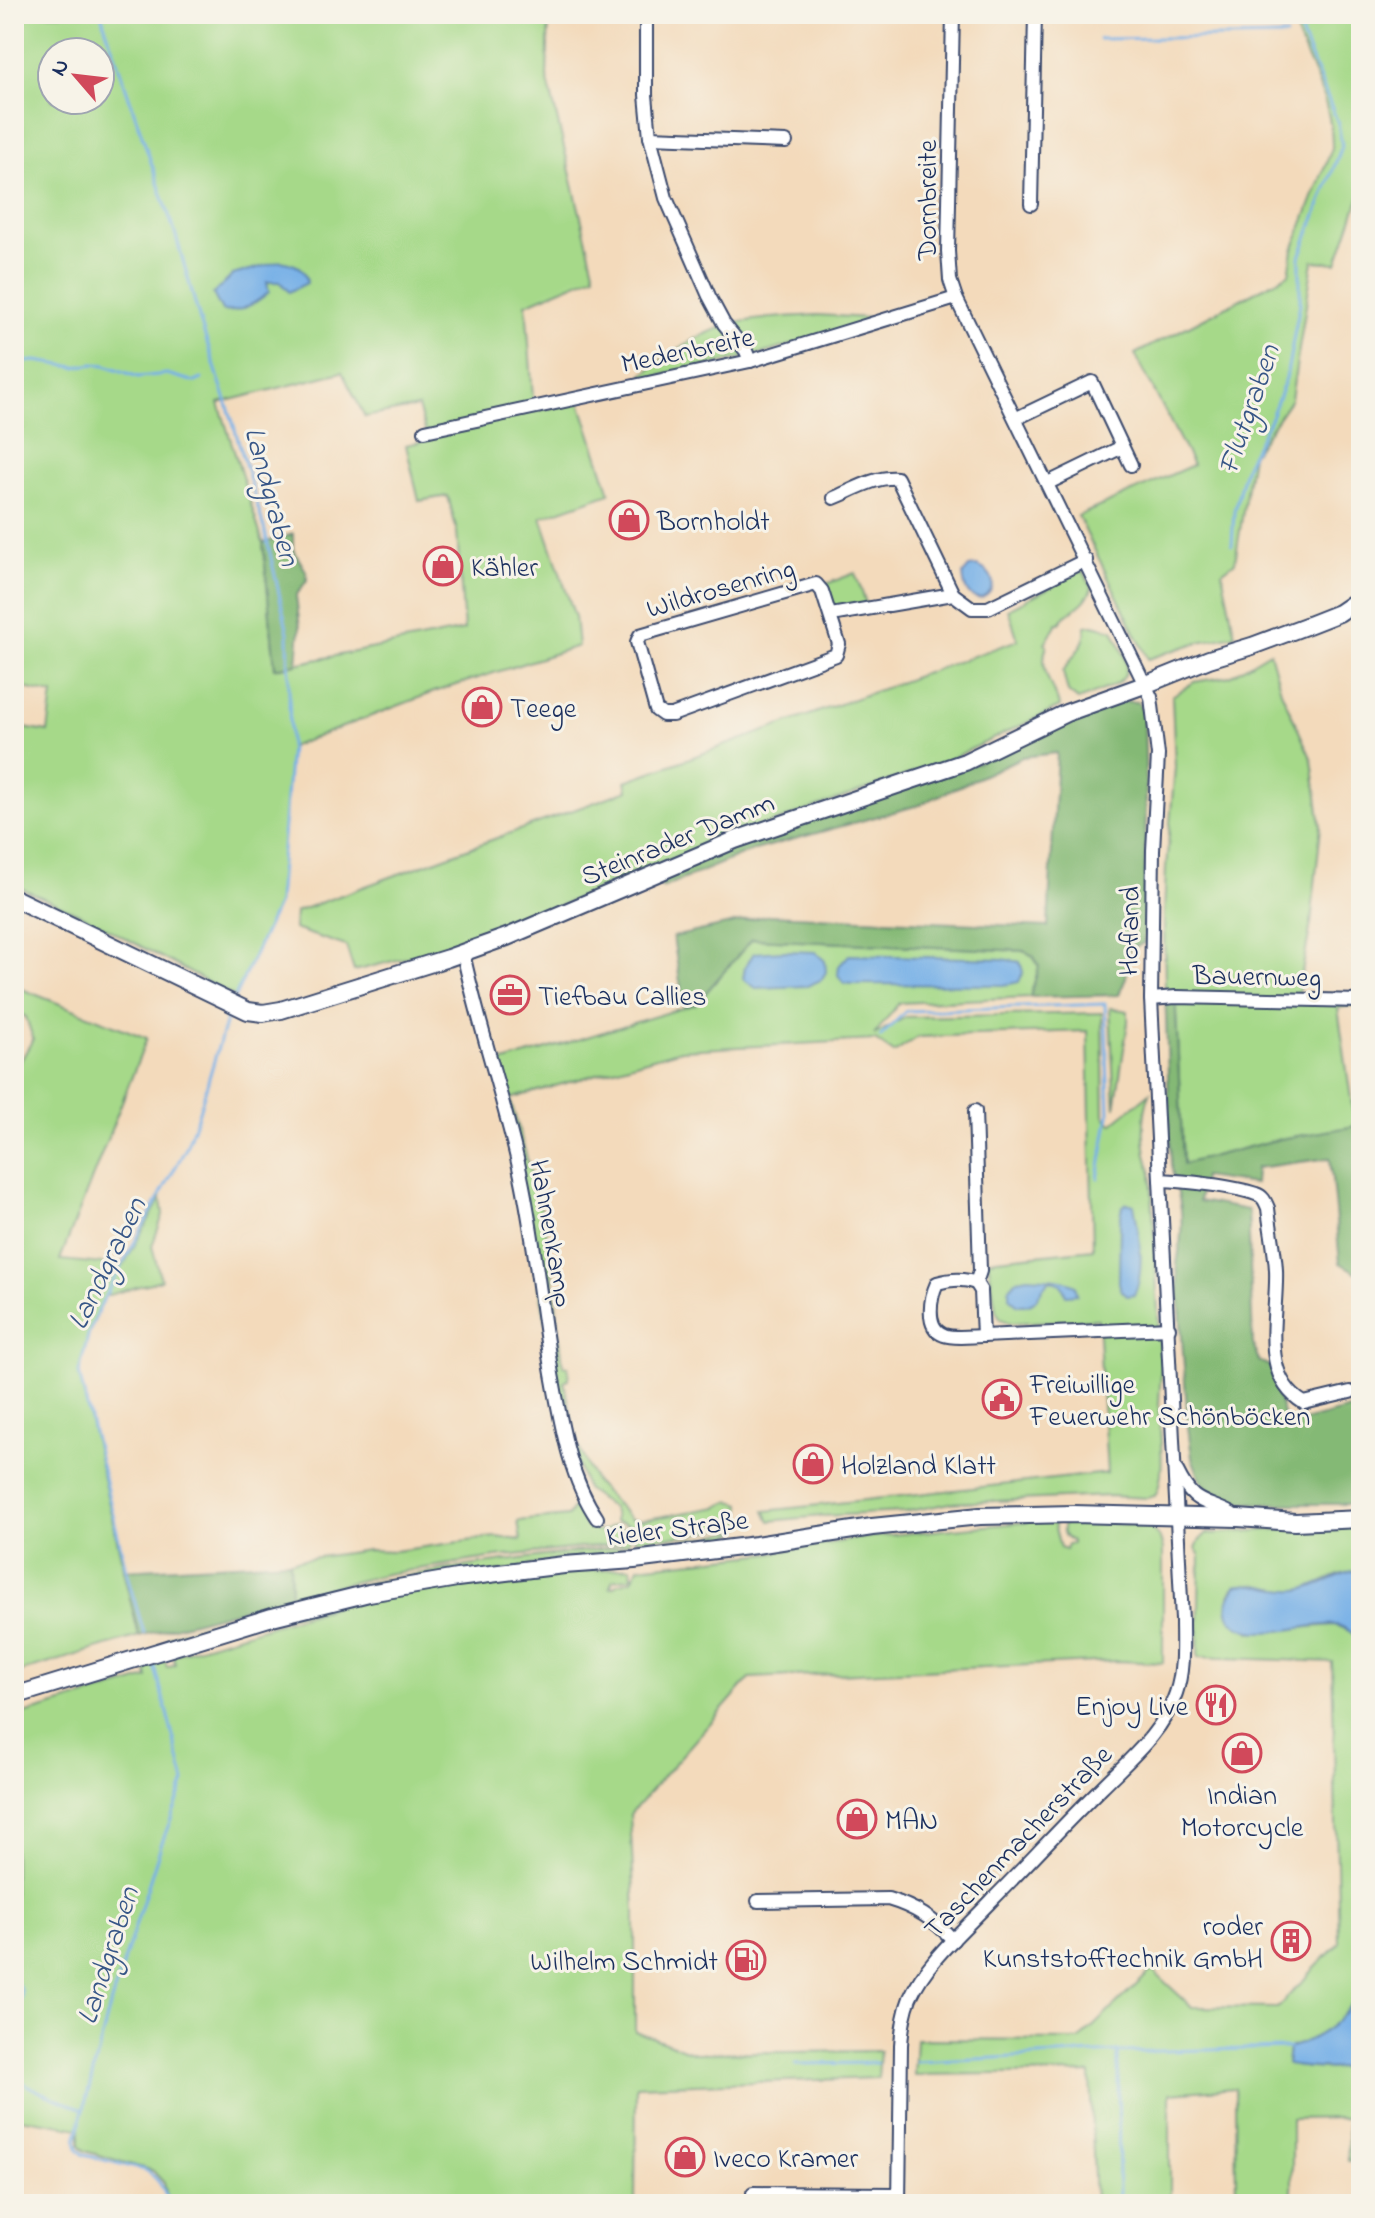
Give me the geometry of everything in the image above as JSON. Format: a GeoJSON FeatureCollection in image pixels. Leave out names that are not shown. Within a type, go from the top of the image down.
{"type":"FeatureCollection","features":[{"type":"Feature","properties":{"kind":"main road","name":"Steinrader Damm"},"geometry":{"type":"LineString","coordinates":[[14,898],[248,1011],[263,1013],[281,1010],[507,937],[735,840],[965,762],[1066,713],[1311,624],[1339,613],[1361,598]]}},
{"type":"Feature","properties":{"kind":"main road","name":"Kieler Straße"},"geometry":{"type":"LineString","coordinates":[[14,1696],[272,1617],[369,1593],[442,1581],[980,1516],[1073,1514],[1295,1522],[1361,1519]]}},
{"type":"Feature","properties":{"kind":"street"},"geometry":{"type":"LineString","coordinates":[[646,14],[646,95],[650,137],[666,198],[722,320],[750,361]]}},
{"type":"Feature","properties":{"kind":"street","name":"Dornbreite"},"geometry":{"type":"LineString","coordinates":[[953,14],[950,280],[956,298],[1147,684]]}},
{"type":"Feature","properties":{"kind":"street"},"geometry":{"type":"LineString","coordinates":[[1031,204],[1035,14]]}},
{"type":"Feature","properties":{"kind":"street"},"geometry":{"type":"LineString","coordinates":[[650,137],[786,142]]}},
{"type":"Feature","properties":{"kind":"street","name":"Medenbreite"},"geometry":{"type":"LineString","coordinates":[[425,431],[750,361],[956,298]]}},
{"type":"Feature","properties":{"kind":"street"},"geometry":{"type":"LineString","coordinates":[[1017,418],[1092,382],[1131,465]]}},
{"type":"Feature","properties":{"kind":"street"},"geometry":{"type":"LineString","coordinates":[[1048,483],[1122,447]]}},
{"type":"Feature","properties":{"kind":"street"},"geometry":{"type":"LineString","coordinates":[[834,498],[866,484],[889,477],[897,478],[953,594],[972,608],[988,608],[1086,560]]}},
{"type":"Feature","properties":{"kind":"street","name":"Wildrosenring"},"geometry":{"type":"LineString","coordinates":[[816,584],[831,615],[839,644],[836,655],[672,715],[663,715],[656,710],[637,642],[640,635],[816,584]]}},
{"type":"Feature","properties":{"kind":"street"},"geometry":{"type":"LineString","coordinates":[[831,615],[953,594]]}},
{"type":"Feature","properties":{"kind":"street","name":"Hofland"},"geometry":{"type":"LineString","coordinates":[[1147,684],[1158,755],[1151,999],[1177,1517]]}},
{"type":"Feature","properties":{"kind":"street","name":"Hahnenkamp"},"geometry":{"type":"LineString","coordinates":[[463,953],[520,1173],[565,1438],[584,1500],[597,1518]]}},
{"type":"Feature","properties":{"kind":"street","name":"Bauernweg"},"geometry":{"type":"LineString","coordinates":[[1151,999],[1361,1001]]}},
{"type":"Feature","properties":{"kind":"street"},"geometry":{"type":"LineString","coordinates":[[975,1111],[980,1271],[976,1283]]}},
{"type":"Feature","properties":{"kind":"street"},"geometry":{"type":"LineString","coordinates":[[1160,1180],[1259,1194],[1268,1208],[1276,1270],[1273,1355],[1280,1380],[1292,1396],[1304,1403],[1350,1392]]}},
{"type":"Feature","properties":{"kind":"street"},"geometry":{"type":"LineString","coordinates":[[983,1336],[981,1291],[976,1283],[966,1279],[937,1283],[930,1298],[932,1321],[936,1331],[945,1336],[983,1336],[1169,1328]]}},
{"type":"Feature","properties":{"kind":"street"},"geometry":{"type":"LineString","coordinates":[[1174,1465],[1195,1498],[1238,1518]]}},
{"type":"Feature","properties":{"kind":"street","name":"Taschenmacherstraße"},"geometry":{"type":"LineString","coordinates":[[899,2199],[901,2045],[903,2019],[911,1997],[931,1965],[953,1940],[1143,1747],[1168,1712],[1177,1691],[1181,1669],[1182,1620],[1177,1517]]}},
{"type":"Feature","properties":{"kind":"street"},"geometry":{"type":"LineString","coordinates":[[758,1901],[888,1899],[922,1912],[953,1940]]}},
{"type":"Feature","properties":{"kind":"street"},"geometry":{"type":"LineString","coordinates":[[753,2193],[899,2199]]}},
{"type":"Feature","properties":{"kind":"green space"},"geometry":{"type":"Polygon","coordinates":[[[14,14],[549,14],[547,77],[595,275],[526,304],[534,411],[580,402],[610,493],[541,517],[575,617],[578,646],[434,692],[290,747],[278,903],[235,997],[88,918],[14,885],[14,752],[17,752],[23,728],[48,732],[53,694],[14,686],[14,14]],[[342,372],[219,403],[263,543],[275,668],[464,630],[457,532],[448,496],[419,501],[406,445],[428,440],[418,407],[365,417],[342,372]]]}},
{"type":"Feature","properties":{"kind":"green space"},"geometry":{"type":"Polygon","coordinates":[[[1294,14],[1361,14],[1361,87],[1357,96],[1361,97],[1361,193],[1337,263],[1313,261],[1291,399],[1252,455],[1235,562],[1222,572],[1235,635],[1199,642],[1148,659],[1078,516],[1193,465],[1135,354],[1289,274],[1293,250],[1332,148],[1325,101],[1295,29],[1294,14]]]}},
{"type":"Feature","properties":{"kind":"green space"},"geometry":{"type":"Polygon","coordinates":[[[817,315],[868,318],[866,323],[761,354],[645,379],[643,375],[687,344],[723,327],[756,320],[817,315]]]}},
{"type":"Feature","properties":{"kind":"green space"},"geometry":{"type":"Polygon","coordinates":[[[293,534],[293,549],[306,571],[307,580],[296,596],[300,628],[297,664],[275,668],[263,543],[293,534]]]}},
{"type":"Feature","properties":{"kind":"green space"},"geometry":{"type":"Polygon","coordinates":[[[1083,570],[1092,588],[1080,605],[1057,623],[1045,643],[1045,669],[1060,707],[946,761],[663,862],[483,938],[354,971],[346,946],[294,929],[295,912],[628,790],[626,781],[1018,640],[1008,609],[1083,570]]]}},
{"type":"Feature","properties":{"kind":"green space"},"geometry":{"type":"Polygon","coordinates":[[[855,573],[867,606],[838,611],[834,608],[826,584],[855,573]]]}},
{"type":"Feature","properties":{"kind":"green space"},"geometry":{"type":"Polygon","coordinates":[[[1085,626],[1113,630],[1126,661],[1126,670],[1117,683],[1078,700],[1068,692],[1063,672],[1082,645],[1085,626]]]}},
{"type":"Feature","properties":{"kind":"green space"},"geometry":{"type":"Polygon","coordinates":[[[1270,652],[1281,691],[1312,760],[1321,826],[1311,923],[1298,994],[1358,992],[1357,1005],[1338,1008],[1355,1127],[1280,1139],[1183,1164],[1176,1011],[1178,992],[1165,988],[1166,868],[1175,767],[1172,696],[1194,682],[1230,676],[1270,652]]]}},
{"type":"Feature","properties":{"kind":"green space"},"geometry":{"type":"Polygon","coordinates":[[[1124,701],[1138,702],[1144,715],[1144,943],[1129,949],[1126,978],[1119,995],[1030,997],[1039,967],[1034,957],[1025,951],[752,939],[696,1004],[684,1007],[673,937],[770,915],[1048,927],[1057,753],[1022,757],[919,805],[751,851],[662,888],[658,878],[708,855],[974,764],[1124,701]]]}},
{"type":"Feature","properties":{"kind":"green space"},"geometry":{"type":"Polygon","coordinates":[[[752,939],[1025,951],[1034,957],[1039,967],[1030,997],[899,1003],[874,1035],[906,1017],[1102,1013],[1104,1116],[1112,1124],[1150,1093],[1144,1132],[1151,1171],[1161,1375],[1162,1465],[1155,1496],[951,1503],[904,1512],[770,1521],[765,1511],[1107,1473],[1098,1319],[1011,1323],[1001,1319],[996,1311],[988,1260],[1093,1249],[1088,1031],[918,1037],[894,1053],[875,1040],[681,1050],[510,1099],[540,1204],[552,1267],[563,1365],[568,1366],[569,1379],[564,1381],[578,1446],[595,1482],[631,1519],[718,1507],[732,1501],[741,1504],[742,1524],[691,1535],[635,1540],[631,1526],[615,1521],[612,1508],[586,1489],[566,1430],[505,1100],[510,1098],[501,1063],[696,1004],[752,939]]]}},
{"type":"Feature","properties":{"kind":"green space"},"geometry":{"type":"Polygon","coordinates":[[[14,986],[147,1038],[60,1260],[123,1266],[161,1198],[163,1215],[152,1246],[161,1280],[105,1296],[89,1332],[79,1373],[139,1636],[14,1674],[14,1073],[33,1039],[26,1017],[14,1011],[14,986]]]}},
{"type":"Feature","properties":{"kind":"green space"},"geometry":{"type":"Polygon","coordinates":[[[1165,988],[1178,992],[1176,1011],[1183,1164],[1280,1139],[1361,1125],[1361,1275],[1340,1263],[1330,1158],[1256,1168],[1255,1184],[1203,1177],[1199,1201],[1248,1210],[1253,1344],[1259,1361],[1270,1366],[1284,1418],[1304,1421],[1354,1408],[1361,1394],[1361,1504],[1236,1502],[1213,1495],[1201,1481],[1192,1458],[1177,1264],[1181,1214],[1171,1165],[1165,988]]]}},
{"type":"Feature","properties":{"kind":"green space"},"geometry":{"type":"Polygon","coordinates":[[[1110,1008],[1128,1011],[1115,1108],[1110,1008]]]}},
{"type":"Feature","properties":{"kind":"green space"},"geometry":{"type":"Polygon","coordinates":[[[573,1508],[582,1512],[585,1526],[600,1532],[614,1525],[627,1532],[629,1541],[386,1574],[291,1597],[290,1561],[496,1537],[521,1540],[518,1521],[568,1516],[573,1508]]]}},
{"type":"Feature","properties":{"kind":"green space"},"geometry":{"type":"Polygon","coordinates":[[[1053,1521],[1060,1548],[1065,1550],[1072,1541],[1063,1533],[1065,1521],[1148,1525],[1160,1539],[1163,1549],[1163,1663],[1117,1661],[750,1678],[630,1814],[635,1911],[635,2031],[695,2053],[880,2051],[878,2078],[636,2086],[635,2204],[169,2204],[164,2183],[153,2171],[85,2151],[80,2145],[80,2128],[14,2117],[14,1717],[148,1678],[145,1661],[163,1655],[167,1667],[175,1664],[173,1655],[343,1604],[486,1579],[631,1567],[632,1576],[613,1580],[610,1587],[615,1587],[632,1580],[638,1567],[769,1553],[869,1537],[1053,1521]]]}},
{"type":"Feature","properties":{"kind":"green space"},"geometry":{"type":"Polygon","coordinates":[[[1361,1524],[1361,1573],[1345,1573],[1300,1590],[1259,1585],[1235,1586],[1230,1595],[1250,1632],[1335,1625],[1350,1631],[1361,1641],[1361,1992],[1330,2027],[1289,2048],[1287,2064],[1324,2069],[1361,2066],[1361,2161],[1348,2161],[1347,2118],[1292,2119],[1292,2200],[1236,2200],[1235,2088],[1170,2093],[1170,2204],[1095,2204],[1090,2073],[914,2075],[916,2039],[1079,2040],[1152,1970],[1192,2007],[1277,2008],[1339,1943],[1332,1662],[1198,1657],[1200,1555],[1196,1548],[1206,1534],[1361,1524]]]}},
{"type":"Feature","properties":{"kind":"green space"},"geometry":{"type":"Polygon","coordinates":[[[739,1529],[719,1541],[691,1547],[634,1548],[636,1545],[708,1537],[739,1529]]]}},
{"type":"Feature","properties":{"kind":"green space"},"geometry":{"type":"Polygon","coordinates":[[[628,1546],[629,1553],[561,1559],[169,1641],[168,1637],[197,1626],[343,1588],[485,1564],[628,1546]]]}},
{"type":"Feature","properties":{"kind":"green space"},"geometry":{"type":"Polygon","coordinates":[[[290,1561],[291,1597],[139,1636],[123,1570],[290,1561]]]}},
{"type":"Feature","properties":{"kind":"water"},"geometry":{"type":"Polygon","coordinates":[[[281,261],[299,267],[307,283],[289,292],[280,282],[267,282],[269,292],[259,300],[241,309],[222,311],[213,294],[233,275],[281,261]]]}},
{"type":"Feature","properties":{"kind":"water"},"geometry":{"type":"Polygon","coordinates":[[[977,566],[988,573],[993,581],[991,589],[980,598],[972,597],[966,589],[963,574],[969,567],[977,566]]]}},
{"type":"Feature","properties":{"kind":"water"},"geometry":{"type":"Polygon","coordinates":[[[815,952],[825,961],[826,972],[821,980],[807,986],[756,988],[743,979],[745,967],[754,953],[815,952]]]}},
{"type":"Feature","properties":{"kind":"water"},"geometry":{"type":"Polygon","coordinates":[[[849,955],[1002,959],[1020,962],[1023,972],[1019,982],[1005,985],[852,984],[844,983],[838,975],[839,966],[849,955]]]}},
{"type":"Feature","properties":{"kind":"water"},"geometry":{"type":"Polygon","coordinates":[[[1127,1203],[1134,1205],[1141,1263],[1134,1295],[1127,1296],[1119,1283],[1120,1222],[1123,1206],[1127,1203]]]}},
{"type":"Feature","properties":{"kind":"water"},"geometry":{"type":"Polygon","coordinates":[[[1027,1277],[1069,1282],[1075,1285],[1077,1294],[1066,1295],[1061,1284],[1050,1280],[1035,1301],[1018,1305],[1009,1297],[1009,1289],[1018,1279],[1027,1277]]]}},
{"type":"Feature","properties":{"kind":"water"},"geometry":{"type":"Polygon","coordinates":[[[1352,1571],[1361,1573],[1361,1641],[1334,1625],[1261,1632],[1247,1630],[1236,1625],[1229,1615],[1229,1600],[1236,1586],[1298,1590],[1352,1571]]]}},
{"type":"Feature","properties":{"kind":"water"},"geometry":{"type":"Polygon","coordinates":[[[1361,1992],[1361,2066],[1324,2068],[1287,2065],[1289,2048],[1330,2027],[1361,1992]]]}},
{"type":"Feature","properties":{"kind":"waterway","name":"Landgraben"},"geometry":{"type":"LineString","coordinates":[[101,14],[176,236],[231,416],[265,531],[288,633],[290,747],[278,903],[235,997]]}},
{"type":"Feature","properties":{"kind":"waterway","name":"Flutgraben"},"geometry":{"type":"LineString","coordinates":[[1232,545],[1234,511],[1246,465],[1271,417],[1286,378],[1300,303],[1300,257],[1342,146],[1338,123],[1303,38],[1298,14]]}},
{"type":"Feature","properties":{"kind":"waterway"},"geometry":{"type":"LineString","coordinates":[[1099,39],[1286,36]]}},
{"type":"Feature","properties":{"kind":"waterway"},"geometry":{"type":"LineString","coordinates":[[23,362],[75,367],[106,365],[138,377],[167,374],[195,382],[202,379]]}},
{"type":"Feature","properties":{"kind":"waterway"},"geometry":{"type":"LineString","coordinates":[[880,1037],[906,1011],[1105,1004],[1109,1115],[1098,1178]]}},
{"type":"Feature","properties":{"kind":"waterway","name":"Landgraben"},"geometry":{"type":"LineString","coordinates":[[144,1633],[79,1373],[89,1332],[105,1296],[185,1150],[229,1010]]}},
{"type":"Feature","properties":{"kind":"waterway","name":"Landgraben"},"geometry":{"type":"LineString","coordinates":[[155,1667],[185,1782],[161,1845],[111,2002],[76,2140],[78,2149],[84,2155],[149,2173],[160,2184],[168,2204]]}},
{"type":"Feature","properties":{"kind":"waterway"},"geometry":{"type":"LineString","coordinates":[[14,1978],[21,1991],[14,2038]]}},
{"type":"Feature","properties":{"kind":"waterway"},"geometry":{"type":"LineString","coordinates":[[916,2062],[1118,2052],[1289,2048]]}},
{"type":"Feature","properties":{"kind":"waterway"},"geometry":{"type":"LineString","coordinates":[[1118,2052],[1119,2204]]}},
{"type":"Feature","properties":{"kind":"waterway"},"geometry":{"type":"LineString","coordinates":[[795,2064],[877,2063]]}},
{"type":"Feature","properties":{"kind":"waterway"},"geometry":{"type":"LineString","coordinates":[[14,2075],[36,2090],[84,2109]]}},
{"type":"Feature","properties":{"kind":"place","name":"Bornholdt"},"geometry":{"type":"Point","coordinates":[629,520]}},
{"type":"Feature","properties":{"kind":"place","name":"Kähler"},"geometry":{"type":"Point","coordinates":[443,566]}},
{"type":"Feature","properties":{"kind":"place","name":"Teege"},"geometry":{"type":"Point","coordinates":[482,707]}},
{"type":"Feature","properties":{"kind":"place","name":"Tiefbau Callies"},"geometry":{"type":"Point","coordinates":[510,995]}},
{"type":"Feature","properties":{"kind":"place","name":"Freiwillige Feuerwehr Schönböcken"},"geometry":{"type":"Point","coordinates":[1002,1399]}},
{"type":"Feature","properties":{"kind":"place","name":"Holzland Klatt"},"geometry":{"type":"Point","coordinates":[813,1464]}},
{"type":"Feature","properties":{"kind":"place","name":"Enjoy Live"},"geometry":{"type":"Point","coordinates":[1216,1705]}},
{"type":"Feature","properties":{"kind":"place","name":"Indian Motorcycle"},"geometry":{"type":"Point","coordinates":[1242,1753]}},
{"type":"Feature","properties":{"kind":"place","name":"MAN"},"geometry":{"type":"Point","coordinates":[857,1819]}},
{"type":"Feature","properties":{"kind":"place","name":"roder Kunststofftechnik GmbH"},"geometry":{"type":"Point","coordinates":[1291,1941]}},
{"type":"Feature","properties":{"kind":"place","name":"Wilhelm Schmidt"},"geometry":{"type":"Point","coordinates":[746,1960]}},
{"type":"Feature","properties":{"kind":"place","name":"Iveco Kramer"},"geometry":{"type":"Point","coordinates":[685,2157]}}]}
